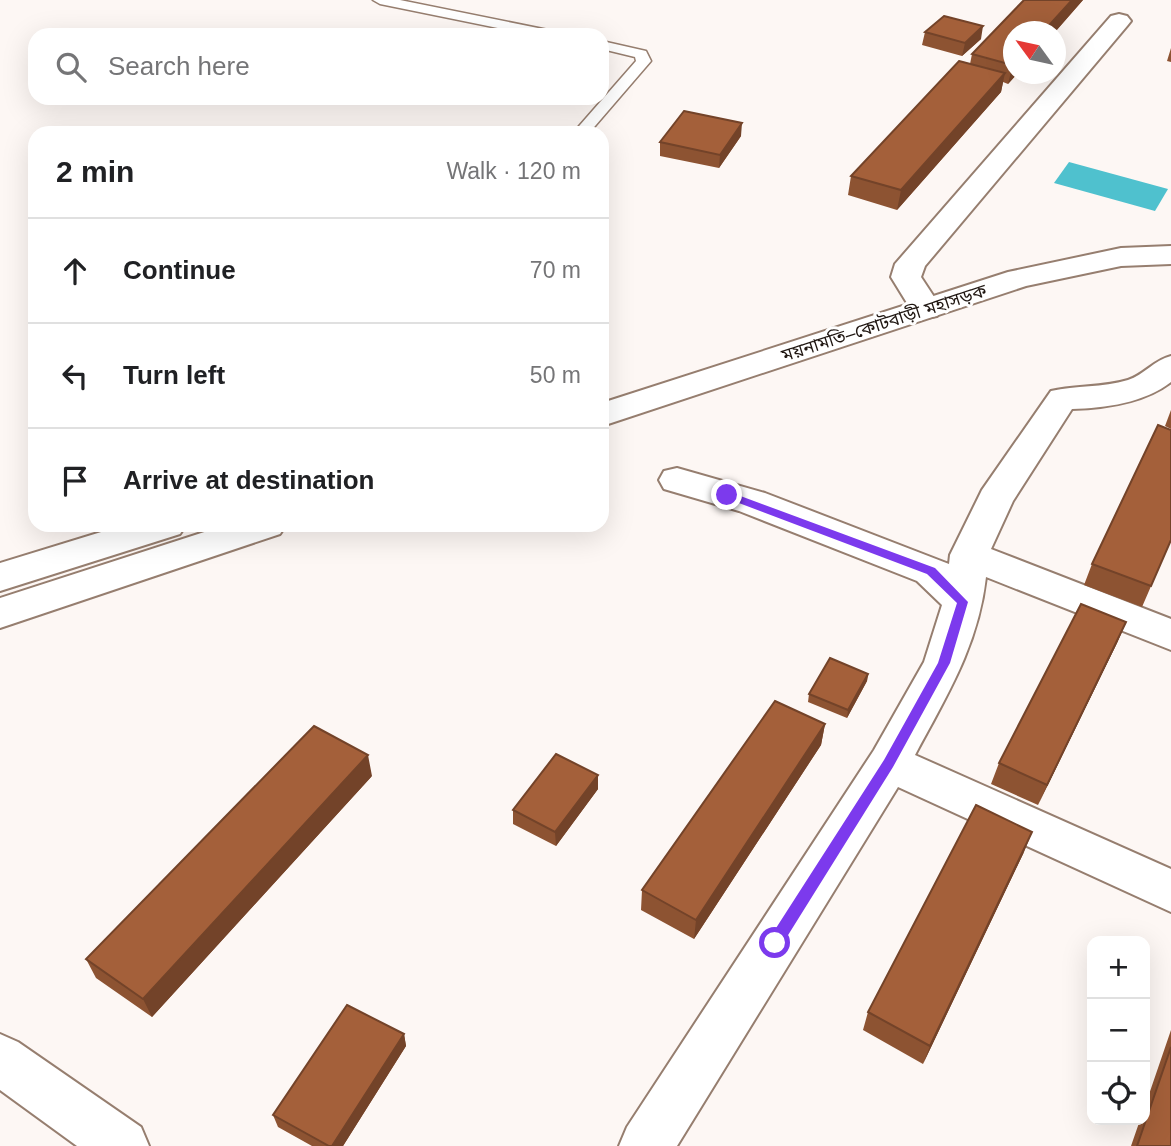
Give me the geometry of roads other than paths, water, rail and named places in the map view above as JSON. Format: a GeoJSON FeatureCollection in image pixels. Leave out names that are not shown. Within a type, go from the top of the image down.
{"type":"FeatureCollection","features":[{"type":"Feature","properties":{"kind":"street"},"geometry":{"type":"LineString","coordinates":[[920,300],[906,277],[910,264],[1119,21]]}},
{"type":"Feature","properties":{"kind":"street","name":"ময়নামতি–কোটবাড়ী মহাসড়ক"},"geometry":{"type":"LineString","coordinates":[[609,386],[920,300],[1121,257],[1169,253]]}},
{"type":"Feature","properties":{"kind":"street","name":"ময়নামতি–কোটবাড়ী মহাসড়ক"},"geometry":{"type":"LineString","coordinates":[[609,412],[920,300]]}},
{"type":"Feature","properties":{"kind":"street"},"geometry":{"type":"LineString","coordinates":[[646,1146],[889,763],[944,663],[963,602],[969,555],[995,499],[1063,399],[1098,398],[1143,387],[1171,366]]}},
{"type":"Feature","properties":{"kind":"street"},"geometry":{"type":"LineString","coordinates":[[677,480],[752,502],[931,571],[963,602]]}},
{"type":"Feature","properties":{"kind":"street"},"geometry":{"type":"LineString","coordinates":[[0,578],[145,532]]}},
{"type":"Feature","properties":{"kind":"street"},"geometry":{"type":"LineString","coordinates":[[0,612],[246,532]]}},
{"type":"Feature","properties":{"kind":"street"},"geometry":{"type":"LineString","coordinates":[[969,555],[1171,635]]}},
{"type":"Feature","properties":{"kind":"street"},"geometry":{"type":"LineString","coordinates":[[889,763],[1171,891]]}},
{"type":"Feature","properties":{"kind":"street"},"geometry":{"type":"LineString","coordinates":[[0,1059],[122,1146]]}},
{"type":"Feature","properties":{"kind":"lane"},"geometry":{"type":"LineString","coordinates":[[380,0],[518,28]]}},
{"type":"Feature","properties":{"kind":"lane"},"geometry":{"type":"LineString","coordinates":[[609,47],[641,54],[644,61],[609,101]]}},
{"type":"Feature","properties":{"kind":"lane"},"geometry":{"type":"LineString","coordinates":[[587,126],[606,105]]}},
{"type":"Feature","properties":{"kind":"water"},"geometry":{"type":"Polygon","coordinates":[[[1069,162],[1168,189],[1155,211],[1054,183],[1069,162]]]}}]}
